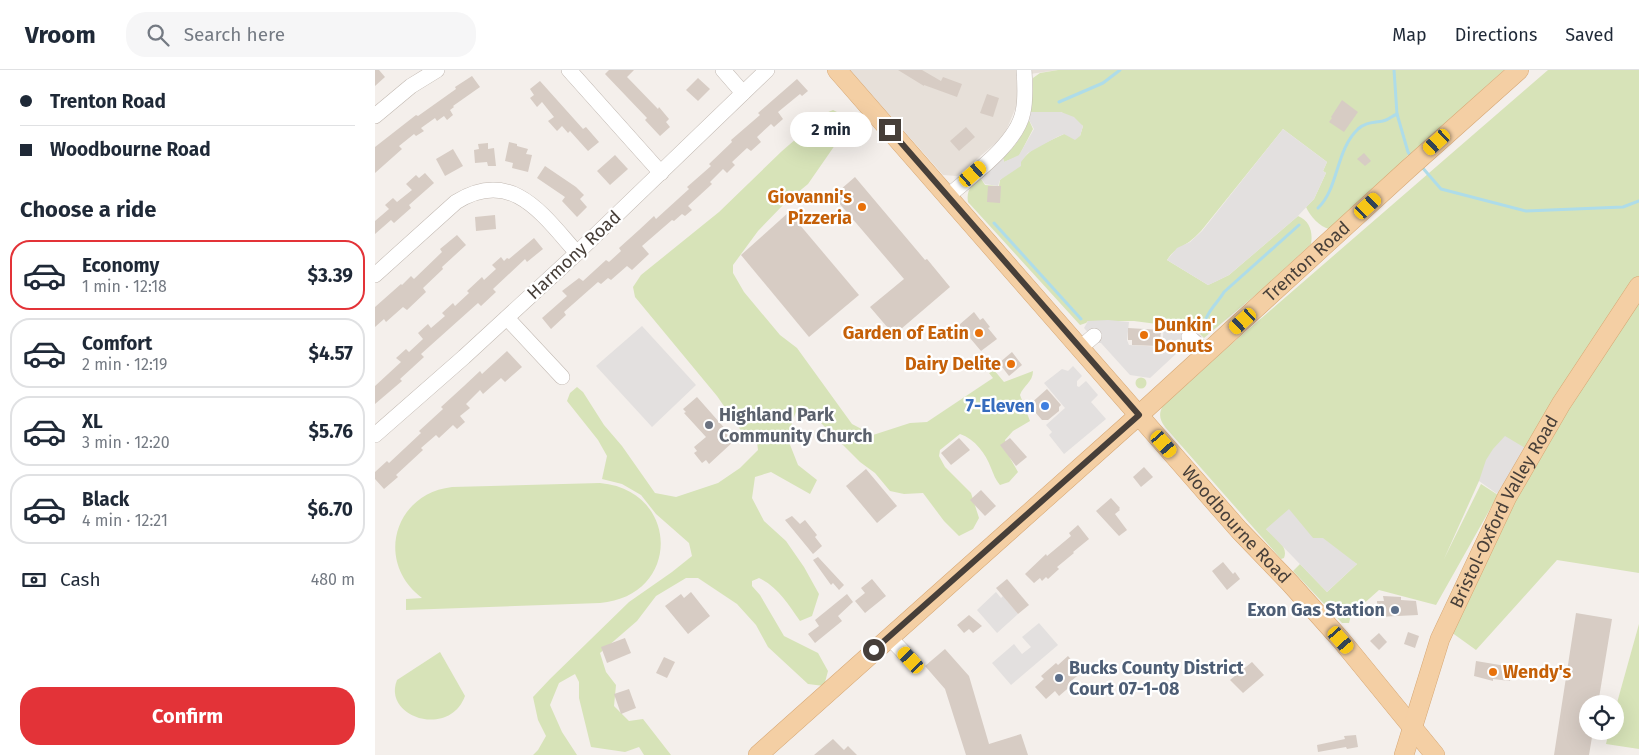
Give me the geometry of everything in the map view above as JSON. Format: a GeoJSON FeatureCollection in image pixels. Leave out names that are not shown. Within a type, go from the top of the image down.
{"type":"FeatureCollection","features":[{"type":"Feature","properties":{"kind":"main road","name":"Woodbourne Road"},"geometry":{"type":"LineString","coordinates":[[837,70],[947,197],[1087,342],[1139,415],[1239,530],[1317,613],[1435,755]]}},
{"type":"Feature","properties":{"kind":"main road","name":"Trenton Road"},"geometry":{"type":"LineString","coordinates":[[758,755],[1207,354],[1424,154],[1519,70]]}},
{"type":"Feature","properties":{"kind":"main road","name":"Bristol-Oxford Valley Road"},"geometry":{"type":"LineString","coordinates":[[1404,755],[1444,630],[1507,497],[1561,404],[1639,286]]}},
{"type":"Feature","properties":{"kind":"street"},"geometry":{"type":"LineString","coordinates":[[375,116],[411,86],[437,70]]}},
{"type":"Feature","properties":{"kind":"street"},"geometry":{"type":"LineString","coordinates":[[569,70],[661,173]]}},
{"type":"Feature","properties":{"kind":"street"},"geometry":{"type":"LineString","coordinates":[[723,70],[743,93]]}},
{"type":"Feature","properties":{"kind":"street","name":"Harmony Road"},"geometry":{"type":"LineString","coordinates":[[375,435],[577,253],[767,70]]}},
{"type":"Feature","properties":{"kind":"street"},"geometry":{"type":"LineString","coordinates":[[947,197],[999,151],[1011,139],[1018,128],[1023,113],[1024,70]]}},
{"type":"Feature","properties":{"kind":"street"},"geometry":{"type":"LineString","coordinates":[[375,275],[456,202],[467,195],[490,189],[517,194],[527,201],[539,211],[577,253]]}},
{"type":"Feature","properties":{"kind":"street"},"geometry":{"type":"LineString","coordinates":[[507,318],[562,377]]}},
{"type":"Feature","properties":{"kind":"street"},"geometry":{"type":"LineString","coordinates":[[1189,337],[1207,354]]}},
{"type":"Feature","properties":{"kind":"street"},"geometry":{"type":"LineString","coordinates":[[889,637],[911,660]]}},
{"type":"Feature","properties":{"kind":"shaded area"},"geometry":{"type":"Polygon","coordinates":[[[850,70],[1058,70],[1016,76],[1018,102],[1004,136],[957,176],[943,175],[850,70]]]}},
{"type":"Feature","properties":{"kind":"shaded area"},"geometry":{"type":"Polygon","coordinates":[[[1031,112],[1061,112],[1074,117],[1083,126],[1080,136],[1075,140],[1064,134],[1057,137],[1028,153],[1021,162],[1021,166],[1000,180],[998,186],[985,184],[980,177],[1003,158],[1004,162],[1019,155],[1034,129],[1029,120],[1031,112]]]}},
{"type":"Feature","properties":{"kind":"shaded area"},"geometry":{"type":"Polygon","coordinates":[[[1283,129],[1327,162],[1323,171],[1326,173],[1314,199],[1297,217],[1229,275],[1208,285],[1167,260],[1177,248],[1190,242],[1202,231],[1283,129]]]}},
{"type":"Feature","properties":{"kind":"shaded area"},"geometry":{"type":"Polygon","coordinates":[[[1088,321],[1129,322],[1127,340],[1129,345],[1162,347],[1164,326],[1189,329],[1190,331],[1195,330],[1203,338],[1190,350],[1188,347],[1185,347],[1178,352],[1150,378],[1130,375],[1101,343],[1098,343],[1084,328],[1088,321]]]}},
{"type":"Feature","properties":{"kind":"shaded area"},"geometry":{"type":"Polygon","coordinates":[[[642,326],[696,385],[652,427],[596,366],[642,326]]]}},
{"type":"Feature","properties":{"kind":"shaded area"},"geometry":{"type":"Polygon","coordinates":[[[1073,366],[1082,376],[1077,381],[1077,386],[1079,387],[1086,381],[1098,395],[1091,402],[1106,419],[1064,454],[1049,435],[1052,432],[1046,425],[1065,408],[1044,383],[1062,369],[1068,371],[1073,366]]]}},
{"type":"Feature","properties":{"kind":"shaded area"},"geometry":{"type":"Polygon","coordinates":[[[1505,436],[1527,449],[1503,498],[1479,481],[1486,460],[1505,436]]]}},
{"type":"Feature","properties":{"kind":"shaded area"},"geometry":{"type":"Polygon","coordinates":[[[1289,509],[1313,538],[1323,538],[1357,564],[1327,592],[1266,529],[1289,509]]]}},
{"type":"Feature","properties":{"kind":"shaded area"},"geometry":{"type":"Polygon","coordinates":[[[996,592],[1001,598],[1003,596],[1018,614],[997,633],[977,610],[996,592]]]}},
{"type":"Feature","properties":{"kind":"shaded area"},"geometry":{"type":"Polygon","coordinates":[[[1039,623],[1058,645],[1011,685],[992,663],[1014,644],[1022,654],[1031,647],[1022,637],[1039,623]]]}},
{"type":"Feature","properties":{"kind":"green space"},"geometry":{"type":"Polygon","coordinates":[[[1058,70],[1504,70],[1414,152],[1409,154],[1329,229],[1316,221],[1306,207],[1314,199],[1326,173],[1323,171],[1327,162],[1283,129],[1201,231],[1189,242],[1174,251],[1167,260],[1208,285],[1229,275],[1298,216],[1310,227],[1311,244],[1265,287],[1204,338],[1195,329],[1134,321],[1088,321],[1080,325],[968,202],[969,191],[980,177],[985,185],[999,186],[1000,180],[1034,148],[1064,134],[1080,136],[1083,126],[1061,112],[1031,112],[1033,78],[1040,73],[1058,70]]]}},
{"type":"Feature","properties":{"kind":"green space"},"geometry":{"type":"Polygon","coordinates":[[[1548,70],[1639,70],[1639,573],[1557,560],[1476,650],[1451,632],[1526,478],[1479,481],[1444,559],[1481,484],[1498,495],[1436,605],[1379,590],[1351,615],[1349,623],[1342,623],[1293,571],[1300,564],[1327,592],[1357,564],[1313,538],[1266,529],[1283,546],[1285,554],[1284,558],[1281,559],[1165,427],[1160,417],[1161,409],[1228,347],[1548,70]]]}},
{"type":"Feature","properties":{"kind":"green space"},"geometry":{"type":"Polygon","coordinates":[[[833,110],[843,115],[847,123],[842,135],[808,184],[785,203],[758,231],[733,265],[733,273],[744,292],[780,335],[797,348],[852,424],[873,435],[910,423],[927,422],[993,378],[989,373],[994,370],[1004,382],[1033,371],[1030,381],[1020,395],[1030,421],[1013,431],[1005,440],[1010,458],[1018,472],[1009,482],[1000,485],[986,457],[979,448],[970,439],[960,434],[940,450],[939,456],[945,467],[971,493],[979,518],[973,529],[959,536],[944,521],[923,493],[904,494],[890,491],[875,473],[860,462],[812,414],[797,409],[787,437],[798,465],[817,480],[810,494],[771,472],[755,477],[752,498],[764,521],[786,541],[804,567],[819,594],[812,616],[800,621],[777,591],[759,578],[752,581],[752,586],[760,595],[784,636],[818,653],[828,671],[824,686],[808,684],[768,647],[756,625],[737,604],[698,578],[686,578],[656,596],[637,621],[600,653],[606,672],[616,685],[614,706],[629,721],[643,719],[671,755],[644,755],[639,747],[625,752],[591,747],[579,698],[579,682],[575,674],[559,683],[550,705],[562,732],[577,755],[533,755],[546,736],[538,720],[533,697],[629,602],[692,556],[689,543],[656,514],[641,495],[622,484],[602,479],[607,456],[598,440],[567,401],[570,393],[577,387],[583,392],[604,425],[622,446],[655,493],[676,497],[718,483],[740,468],[758,450],[757,442],[742,432],[717,396],[635,297],[633,287],[641,275],[719,212],[782,151],[826,113],[833,110]]]}},
{"type":"Feature","properties":{"kind":"green space"},"geometry":{"type":"Polygon","coordinates":[[[1029,120],[1033,129],[1019,156],[1004,162],[1003,158],[1018,140],[1029,120]]]}},
{"type":"Feature","properties":{"kind":"green space"},"geometry":{"type":"Polygon","coordinates":[[[1141,377],[1147,383],[1141,389],[1135,383],[1141,377]]]}},
{"type":"Feature","properties":{"kind":"green space"},"geometry":{"type":"Polygon","coordinates":[[[600,483],[626,490],[645,504],[657,522],[661,543],[657,564],[646,582],[627,596],[600,603],[406,610],[406,599],[422,598],[407,583],[399,567],[395,549],[397,532],[404,516],[416,502],[432,492],[452,487],[600,483]]]}},
{"type":"Feature","properties":{"kind":"green space"},"geometry":{"type":"Polygon","coordinates":[[[1639,624],[1639,749],[1606,744],[1607,740],[1624,740],[1624,695],[1619,695],[1639,624]]]}},
{"type":"Feature","properties":{"kind":"green space"},"geometry":{"type":"Polygon","coordinates":[[[440,652],[465,696],[457,709],[446,717],[432,720],[419,718],[408,713],[399,704],[395,693],[397,680],[440,652]]]}},
{"type":"Feature","properties":{"kind":"building"},"geometry":{"type":"Polygon","coordinates":[[[375,70],[379,70],[385,77],[375,86],[375,70]]]}},
{"type":"Feature","properties":{"kind":"building"},"geometry":{"type":"Polygon","coordinates":[[[609,70],[634,70],[627,77],[658,109],[659,107],[669,119],[666,122],[670,127],[660,136],[645,120],[647,118],[605,74],[609,70]]]}},
{"type":"Feature","properties":{"kind":"building"},"geometry":{"type":"Polygon","coordinates":[[[898,70],[922,70],[941,81],[943,77],[962,84],[957,97],[924,86],[898,70]]]}},
{"type":"Feature","properties":{"kind":"building"},"geometry":{"type":"Polygon","coordinates":[[[472,76],[480,87],[453,106],[450,110],[453,115],[447,120],[444,116],[437,121],[435,118],[421,128],[424,131],[416,136],[414,134],[399,146],[402,149],[375,173],[375,147],[416,115],[418,116],[472,76]]]}},
{"type":"Feature","properties":{"kind":"building"},"geometry":{"type":"Polygon","coordinates":[[[698,78],[710,89],[698,101],[686,90],[698,78]]]}},
{"type":"Feature","properties":{"kind":"building"},"geometry":{"type":"Polygon","coordinates":[[[797,79],[808,91],[802,96],[800,94],[778,112],[783,119],[774,127],[771,124],[757,137],[761,142],[751,151],[747,148],[732,162],[735,165],[727,173],[723,169],[710,182],[712,184],[688,206],[692,210],[685,216],[682,214],[674,221],[672,220],[642,246],[649,254],[632,270],[627,266],[611,280],[608,278],[601,284],[598,282],[564,312],[566,315],[551,329],[542,318],[567,296],[562,291],[579,278],[583,281],[606,260],[609,262],[621,251],[619,248],[654,216],[656,219],[689,189],[687,187],[711,166],[709,164],[732,142],[731,140],[760,115],[758,113],[797,79]]]}},
{"type":"Feature","properties":{"kind":"building"},"geometry":{"type":"Polygon","coordinates":[[[540,81],[583,129],[586,127],[599,142],[588,151],[570,131],[568,133],[562,126],[557,131],[548,121],[554,117],[542,102],[537,107],[530,98],[534,95],[530,89],[540,81]]]}},
{"type":"Feature","properties":{"kind":"building"},"geometry":{"type":"Polygon","coordinates":[[[987,94],[999,98],[993,117],[980,113],[987,94]]]}},
{"type":"Feature","properties":{"kind":"building"},"geometry":{"type":"Polygon","coordinates":[[[1342,100],[1358,112],[1344,132],[1329,122],[1342,100]]]}},
{"type":"Feature","properties":{"kind":"building"},"geometry":{"type":"Polygon","coordinates":[[[966,127],[975,137],[959,151],[950,141],[966,127]]]}},
{"type":"Feature","properties":{"kind":"building"},"geometry":{"type":"Polygon","coordinates":[[[509,142],[528,149],[526,154],[532,155],[528,172],[512,168],[513,163],[505,161],[509,142]]]}},
{"type":"Feature","properties":{"kind":"building"},"geometry":{"type":"Polygon","coordinates":[[[488,143],[488,149],[494,148],[496,166],[488,166],[487,162],[475,163],[474,150],[479,149],[478,144],[488,143]]]}},
{"type":"Feature","properties":{"kind":"building"},"geometry":{"type":"Polygon","coordinates":[[[453,149],[463,166],[445,176],[436,159],[453,149]]]}},
{"type":"Feature","properties":{"kind":"building"},"geometry":{"type":"Polygon","coordinates":[[[1364,153],[1371,161],[1365,166],[1357,159],[1364,153]]]}},
{"type":"Feature","properties":{"kind":"building"},"geometry":{"type":"Polygon","coordinates":[[[615,155],[628,169],[610,185],[597,171],[615,155]]]}},
{"type":"Feature","properties":{"kind":"building"},"geometry":{"type":"Polygon","coordinates":[[[545,166],[576,187],[584,195],[580,199],[587,207],[577,217],[562,201],[565,197],[537,178],[545,166]]]}},
{"type":"Feature","properties":{"kind":"building"},"geometry":{"type":"Polygon","coordinates":[[[425,173],[434,183],[409,205],[411,208],[394,223],[391,220],[375,234],[375,221],[389,209],[385,205],[393,198],[397,202],[412,190],[406,184],[416,175],[419,178],[425,173]]]}},
{"type":"Feature","properties":{"kind":"building"},"geometry":{"type":"Polygon","coordinates":[[[855,177],[950,287],[894,335],[870,307],[904,279],[833,196],[855,177]]]}},
{"type":"Feature","properties":{"kind":"building"},"geometry":{"type":"Polygon","coordinates":[[[988,186],[1001,186],[1000,203],[987,202],[988,186]]]}},
{"type":"Feature","properties":{"kind":"building"},"geometry":{"type":"Polygon","coordinates":[[[789,212],[859,295],[809,337],[741,255],[789,212]]]}},
{"type":"Feature","properties":{"kind":"building"},"geometry":{"type":"Polygon","coordinates":[[[495,215],[496,229],[476,231],[475,217],[495,215]]]}},
{"type":"Feature","properties":{"kind":"building"},"geometry":{"type":"Polygon","coordinates":[[[457,235],[466,245],[423,288],[426,292],[407,310],[403,307],[386,322],[384,319],[375,327],[375,307],[411,276],[414,279],[442,252],[440,249],[457,235]]]}},
{"type":"Feature","properties":{"kind":"building"},"geometry":{"type":"Polygon","coordinates":[[[534,238],[543,249],[527,262],[525,259],[493,289],[496,292],[481,306],[478,303],[421,354],[424,357],[400,379],[402,381],[375,404],[375,386],[401,362],[396,358],[406,349],[409,352],[423,339],[418,333],[428,324],[431,328],[445,316],[442,313],[453,303],[455,306],[482,277],[484,280],[496,269],[492,265],[501,257],[504,261],[507,258],[509,259],[534,238]]]}},
{"type":"Feature","properties":{"kind":"building","name":"Garden of Eatin"},"geometry":{"type":"Polygon","coordinates":[[[974,312],[980,320],[983,318],[997,339],[981,351],[959,325],[974,312]]]}},
{"type":"Feature","properties":{"kind":"building","name":"Dunkin' Donuts"},"geometry":{"type":"Polygon","coordinates":[[[1128,328],[1161,330],[1160,341],[1157,341],[1157,346],[1132,345],[1132,340],[1128,340],[1128,328]]]}},
{"type":"Feature","properties":{"kind":"building"},"geometry":{"type":"Polygon","coordinates":[[[507,351],[522,367],[505,382],[501,378],[483,394],[480,390],[466,404],[470,408],[460,416],[465,422],[457,429],[453,425],[439,438],[436,435],[421,448],[423,450],[384,489],[375,479],[375,472],[387,461],[389,463],[421,433],[419,431],[443,409],[441,407],[480,371],[482,374],[507,351]]]}},
{"type":"Feature","properties":{"kind":"building","name":"Dairy Delite"},"geometry":{"type":"Polygon","coordinates":[[[1012,352],[1022,365],[1009,376],[999,363],[1012,352]]]}},
{"type":"Feature","properties":{"kind":"building","name":"7-Eleven"},"geometry":{"type":"Polygon","coordinates":[[[1047,389],[1061,405],[1059,411],[1048,420],[1042,420],[1029,405],[1047,389]]]}},
{"type":"Feature","properties":{"kind":"building","name":"Highland Park Community Church"},"geometry":{"type":"Polygon","coordinates":[[[697,397],[735,440],[709,464],[706,460],[702,463],[694,453],[697,451],[694,447],[706,437],[684,413],[686,412],[683,409],[697,397]]]}},
{"type":"Feature","properties":{"kind":"building"},"geometry":{"type":"Polygon","coordinates":[[[959,438],[970,450],[951,465],[941,453],[959,438]]]}},
{"type":"Feature","properties":{"kind":"building"},"geometry":{"type":"Polygon","coordinates":[[[1010,438],[1027,457],[1016,466],[1000,445],[1010,438]]]}},
{"type":"Feature","properties":{"kind":"building"},"geometry":{"type":"Polygon","coordinates":[[[1144,467],[1153,477],[1141,487],[1133,477],[1144,467]]]}},
{"type":"Feature","properties":{"kind":"building"},"geometry":{"type":"Polygon","coordinates":[[[866,469],[897,506],[877,523],[846,486],[866,469]]]}},
{"type":"Feature","properties":{"kind":"building"},"geometry":{"type":"Polygon","coordinates":[[[981,490],[996,506],[985,516],[970,500],[981,490]]]}},
{"type":"Feature","properties":{"kind":"building"},"geometry":{"type":"Polygon","coordinates":[[[1111,498],[1120,508],[1115,514],[1127,530],[1119,536],[1096,511],[1111,498]]]}},
{"type":"Feature","properties":{"kind":"building"},"geometry":{"type":"Polygon","coordinates":[[[792,516],[800,524],[805,520],[817,535],[815,537],[822,546],[813,554],[785,520],[792,516]]]}},
{"type":"Feature","properties":{"kind":"building"},"geometry":{"type":"Polygon","coordinates":[[[1078,525],[1089,539],[1057,567],[1059,569],[1048,579],[1046,577],[1042,581],[1040,578],[1034,583],[1025,574],[1046,554],[1047,556],[1071,536],[1069,533],[1078,525]]]}},
{"type":"Feature","properties":{"kind":"building"},"geometry":{"type":"Polygon","coordinates":[[[818,557],[844,585],[839,590],[833,583],[831,585],[813,560],[818,557]]]}},
{"type":"Feature","properties":{"kind":"building"},"geometry":{"type":"Polygon","coordinates":[[[1223,562],[1240,579],[1227,590],[1212,571],[1223,562]]]}},
{"type":"Feature","properties":{"kind":"building"},"geometry":{"type":"Polygon","coordinates":[[[872,579],[886,596],[865,613],[855,601],[865,593],[861,588],[872,579]]]}},
{"type":"Feature","properties":{"kind":"building"},"geometry":{"type":"Polygon","coordinates":[[[1007,579],[1029,605],[1018,614],[996,588],[1007,579]]]}},
{"type":"Feature","properties":{"kind":"building"},"geometry":{"type":"Polygon","coordinates":[[[691,592],[710,616],[688,634],[665,606],[681,594],[684,598],[691,592]]]}},
{"type":"Feature","properties":{"kind":"building"},"geometry":{"type":"Polygon","coordinates":[[[847,594],[853,602],[838,616],[842,621],[815,643],[808,634],[819,626],[815,620],[847,594]]]}},
{"type":"Feature","properties":{"kind":"building"},"geometry":{"type":"Polygon","coordinates":[[[1383,596],[1401,597],[1401,600],[1416,601],[1418,615],[1377,617],[1377,601],[1384,601],[1383,596]]]}},
{"type":"Feature","properties":{"kind":"building"},"geometry":{"type":"Polygon","coordinates":[[[1576,613],[1612,619],[1599,695],[1579,695],[1579,740],[1592,740],[1589,755],[1554,755],[1576,613]]]}},
{"type":"Feature","properties":{"kind":"building"},"geometry":{"type":"Polygon","coordinates":[[[969,615],[982,626],[973,633],[969,629],[964,633],[957,625],[969,615]]]}},
{"type":"Feature","properties":{"kind":"building"},"geometry":{"type":"Polygon","coordinates":[[[1408,632],[1419,636],[1415,648],[1404,644],[1408,632]]]}},
{"type":"Feature","properties":{"kind":"building"},"geometry":{"type":"Polygon","coordinates":[[[1379,633],[1387,642],[1379,650],[1370,641],[1379,633]]]}},
{"type":"Feature","properties":{"kind":"building"},"geometry":{"type":"Polygon","coordinates":[[[625,638],[631,653],[607,663],[601,647],[625,638]]]}},
{"type":"Feature","properties":{"kind":"building"},"geometry":{"type":"Polygon","coordinates":[[[945,649],[969,676],[989,744],[1021,734],[1028,755],[966,755],[945,689],[925,666],[945,649]]]}},
{"type":"Feature","properties":{"kind":"building","name":"Bucks County District Court 07-1-08"},"geometry":{"type":"Polygon","coordinates":[[[1068,656],[1082,672],[1071,681],[1073,684],[1059,696],[1055,691],[1046,699],[1035,687],[1044,679],[1041,676],[1056,663],[1058,665],[1068,656]]]}},
{"type":"Feature","properties":{"kind":"building"},"geometry":{"type":"Polygon","coordinates":[[[664,657],[675,662],[667,678],[656,673],[664,657]]]}},
{"type":"Feature","properties":{"kind":"building","name":"Wendy's"},"geometry":{"type":"Polygon","coordinates":[[[1476,661],[1512,667],[1510,681],[1493,679],[1493,681],[1474,676],[1476,661]]]}},
{"type":"Feature","properties":{"kind":"building"},"geometry":{"type":"Polygon","coordinates":[[[1252,662],[1264,675],[1243,693],[1230,680],[1252,662]]]}},
{"type":"Feature","properties":{"kind":"building"},"geometry":{"type":"Polygon","coordinates":[[[629,689],[636,708],[621,714],[614,694],[629,689]]]}},
{"type":"Feature","properties":{"kind":"building"},"geometry":{"type":"Polygon","coordinates":[[[1356,735],[1358,747],[1318,752],[1317,745],[1345,739],[1344,736],[1356,735]]]}},
{"type":"Feature","properties":{"kind":"building"},"geometry":{"type":"Polygon","coordinates":[[[833,739],[844,750],[848,746],[857,755],[814,755],[833,739]]]}},
{"type":"Feature","properties":{"kind":"waterway"},"geometry":{"type":"LineString","coordinates":[[1059,102],[1103,83],[1120,70]]}},
{"type":"Feature","properties":{"kind":"waterway"},"geometry":{"type":"LineString","coordinates":[[1394,70],[1397,114],[1408,152],[1411,156]]}},
{"type":"Feature","properties":{"kind":"waterway"},"geometry":{"type":"LineString","coordinates":[[1318,208],[1330,190],[1345,148],[1358,129],[1397,114]]}},
{"type":"Feature","properties":{"kind":"waterway"},"geometry":{"type":"LineString","coordinates":[[1421,166],[1441,189],[1526,211],[1623,207],[1639,201]]}},
{"type":"Feature","properties":{"kind":"waterway"},"geometry":{"type":"LineString","coordinates":[[994,223],[1081,319]]}},
{"type":"Feature","properties":{"kind":"waterway"},"geometry":{"type":"LineString","coordinates":[[1201,328],[1224,292],[1299,225]]}},
{"type":"Feature","properties":{"kind":"place","name":"Giovanni's Pizzeria"},"geometry":{"type":"Point","coordinates":[862,207]}},
{"type":"Feature","properties":{"kind":"place","name":"Garden of Eatin"},"geometry":{"type":"Point","coordinates":[979,333]}},
{"type":"Feature","properties":{"kind":"place","name":"Dunkin' Donuts"},"geometry":{"type":"Point","coordinates":[1144,335]}},
{"type":"Feature","properties":{"kind":"place","name":"Dairy Delite"},"geometry":{"type":"Point","coordinates":[1011,364]}},
{"type":"Feature","properties":{"kind":"place","name":"7-Eleven"},"geometry":{"type":"Point","coordinates":[1045,406]}},
{"type":"Feature","properties":{"kind":"place","name":"Highland Park Community Church"},"geometry":{"type":"Point","coordinates":[709,425]}},
{"type":"Feature","properties":{"kind":"place","name":"Exon Gas Station"},"geometry":{"type":"Point","coordinates":[1395,610]}},
{"type":"Feature","properties":{"kind":"place","name":"Wendy's"},"geometry":{"type":"Point","coordinates":[1493,672]}},
{"type":"Feature","properties":{"kind":"place","name":"Bucks County District Court 07-1-08"},"geometry":{"type":"Point","coordinates":[1059,678]}},
{"type":"Feature","properties":{"kind":"route"},"geometry":{"type":"LineString","coordinates":[[874,650],[1139,415],[890,130]]}}]}
